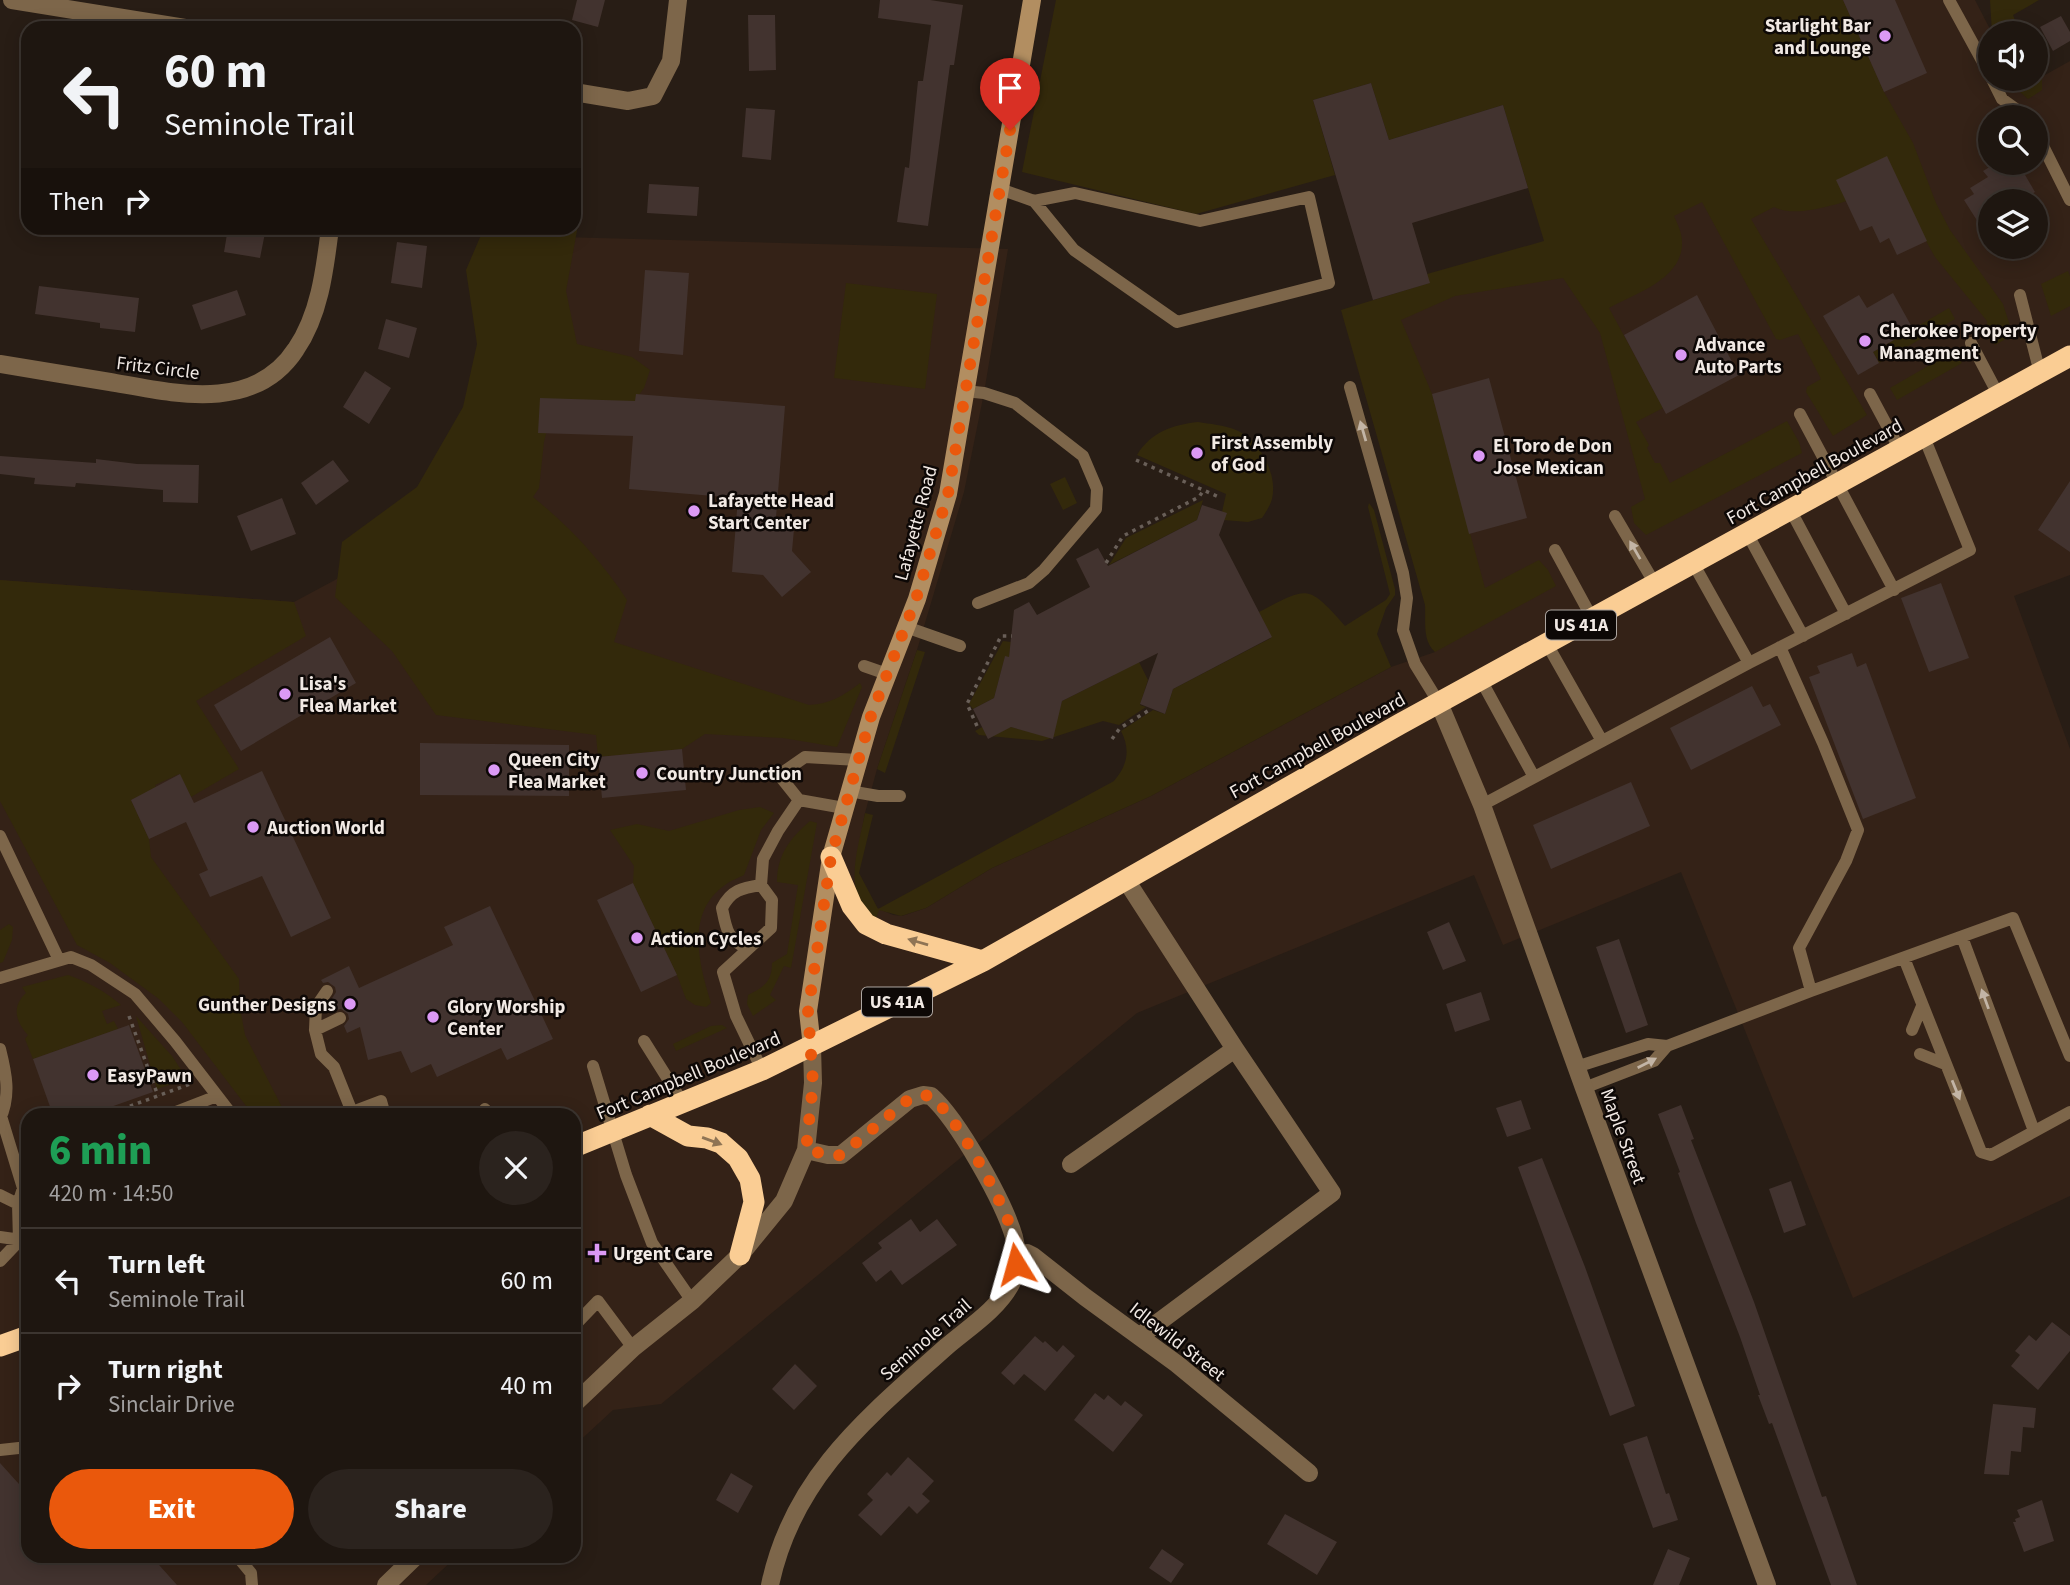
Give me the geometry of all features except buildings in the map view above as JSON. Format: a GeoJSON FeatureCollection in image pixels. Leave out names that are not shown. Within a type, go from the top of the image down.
{"type":"FeatureCollection","features":[{"type":"Feature","properties":{"kind":"highway","name":"Fort Campbell Boulevard"},"geometry":{"type":"LineString","coordinates":[[581,1144],[762,1070],[983,961],[1439,703],[2070,356]]}},
{"type":"Feature","properties":{"kind":"highway"},"geometry":{"type":"LineString","coordinates":[[831,857],[852,906],[866,924],[886,934],[983,961]]}},
{"type":"Feature","properties":{"kind":"highway"},"geometry":{"type":"LineString","coordinates":[[650,1115],[688,1136],[707,1138],[720,1143],[738,1158],[750,1179],[754,1202],[740,1255]]}},
{"type":"Feature","properties":{"kind":"highway"},"geometry":{"type":"LineString","coordinates":[[0,1346],[21,1338]]}},
{"type":"Feature","properties":{"kind":"main road","name":"Lafayette Road"},"geometry":{"type":"LineString","coordinates":[[811,1046],[808,1011],[831,857],[858,760],[916,599],[948,494],[1032,0]]}},
{"type":"Feature","properties":{"kind":"street"},"geometry":{"type":"LineString","coordinates":[[12,0],[63,4],[149,21]]}},
{"type":"Feature","properties":{"kind":"street"},"geometry":{"type":"LineString","coordinates":[[581,93],[628,101],[653,96],[671,61],[678,0]]}},
{"type":"Feature","properties":{"kind":"street","name":"Fritz Circle"},"geometry":{"type":"LineString","coordinates":[[0,364],[183,395],[220,394],[247,388],[273,373],[296,350],[312,315],[324,276],[329,235]]}},
{"type":"Feature","properties":{"kind":"street","name":"Maple Street"},"geometry":{"type":"LineString","coordinates":[[1439,703],[1482,805],[1767,1585]]}},
{"type":"Feature","properties":{"kind":"street"},"geometry":{"type":"LineString","coordinates":[[1126,880],[1332,1193],[1140,1336]]}},
{"type":"Feature","properties":{"kind":"street"},"geometry":{"type":"LineString","coordinates":[[581,1397],[633,1348],[692,1301],[740,1255],[784,1201],[806,1150],[813,1083],[811,1046]]}},
{"type":"Feature","properties":{"kind":"street"},"geometry":{"type":"LineString","coordinates":[[1071,1164],[1235,1049]]}},
{"type":"Feature","properties":{"kind":"street","name":"Seminole Trail"},"geometry":{"type":"LineString","coordinates":[[770,1585],[777,1558],[796,1510],[836,1451],[874,1411],[991,1308],[1011,1284],[1016,1255],[1015,1240],[1008,1221],[988,1181],[951,1120],[931,1096],[909,1099],[841,1155],[806,1150]]}},
{"type":"Feature","properties":{"kind":"street","name":"Idlewild Street"},"geometry":{"type":"LineString","coordinates":[[1016,1255],[1027,1253],[1033,1256],[1074,1290],[1177,1364],[1309,1474]]}},
{"type":"Feature","properties":{"kind":"street"},"geometry":{"type":"LineString","coordinates":[[386,1585],[409,1563]]}},
{"type":"Feature","properties":{"kind":"lane"},"geometry":{"type":"LineString","coordinates":[[1949,0],[1978,53]]}},
{"type":"Feature","properties":{"kind":"lane"},"geometry":{"type":"LineString","coordinates":[[1998,91],[2002,99],[2010,105]]}},
{"type":"Feature","properties":{"kind":"lane"},"geometry":{"type":"LineString","coordinates":[[2048,157],[2070,200]]}},
{"type":"Feature","properties":{"kind":"lane"},"geometry":{"type":"LineString","coordinates":[[1000,189],[1034,201],[1075,194],[1200,221],[1310,197],[1329,283],[1177,321],[1074,250],[1034,201]]}},
{"type":"Feature","properties":{"kind":"lane"},"geometry":{"type":"LineString","coordinates":[[2020,295],[2040,373]]}},
{"type":"Feature","properties":{"kind":"lane"},"geometry":{"type":"LineString","coordinates":[[1971,342],[1999,396]]}},
{"type":"Feature","properties":{"kind":"lane"},"geometry":{"type":"LineString","coordinates":[[1350,387],[1403,573],[1407,598],[1403,630],[1415,664],[1439,703]]}},
{"type":"Feature","properties":{"kind":"lane"},"geometry":{"type":"LineString","coordinates":[[965,391],[984,393],[1015,402],[1083,456],[1097,489],[1096,509],[1044,570],[1029,583],[978,603]]}},
{"type":"Feature","properties":{"kind":"lane"},"geometry":{"type":"LineString","coordinates":[[1870,394],[1900,450]]}},
{"type":"Feature","properties":{"kind":"lane"},"geometry":{"type":"LineString","coordinates":[[1800,414],[1895,590]]}},
{"type":"Feature","properties":{"kind":"lane"},"geometry":{"type":"LineString","coordinates":[[1482,805],[1749,663],[1970,550],[1924,438]]}},
{"type":"Feature","properties":{"kind":"lane"},"geometry":{"type":"LineString","coordinates":[[1791,511],[1846,614]]}},
{"type":"Feature","properties":{"kind":"lane"},"geometry":{"type":"LineString","coordinates":[[1615,516],[1655,584]]}},
{"type":"Feature","properties":{"kind":"lane"},"geometry":{"type":"LineString","coordinates":[[1747,533],[1803,636]]}},
{"type":"Feature","properties":{"kind":"lane"},"geometry":{"type":"LineString","coordinates":[[1555,550],[1592,618]]}},
{"type":"Feature","properties":{"kind":"lane"},"geometry":{"type":"LineString","coordinates":[[1693,564],[1749,663]]}},
{"type":"Feature","properties":{"kind":"lane"},"geometry":{"type":"LineString","coordinates":[[906,627],[960,646]]}},
{"type":"Feature","properties":{"kind":"lane"},"geometry":{"type":"LineString","coordinates":[[1547,644],[1602,741]]}},
{"type":"Feature","properties":{"kind":"lane"},"geometry":{"type":"LineString","coordinates":[[1780,647],[1858,830],[1846,861],[1799,948],[1811,991]]}},
{"type":"Feature","properties":{"kind":"lane"},"geometry":{"type":"LineString","coordinates":[[864,666],[887,674]]}},
{"type":"Feature","properties":{"kind":"lane"},"geometry":{"type":"LineString","coordinates":[[1481,680],[1534,777]]}},
{"type":"Feature","properties":{"kind":"lane"},"geometry":{"type":"LineString","coordinates":[[799,800],[779,775],[805,757],[858,760]]}},
{"type":"Feature","properties":{"kind":"lane"},"geometry":{"type":"LineString","coordinates":[[799,800],[900,796]]}},
{"type":"Feature","properties":{"kind":"lane"},"geometry":{"type":"LineString","coordinates":[[762,1070],[736,1016],[723,972],[771,928],[772,900],[761,886],[763,859],[799,800]]}},
{"type":"Feature","properties":{"kind":"lane"},"geometry":{"type":"LineString","coordinates":[[0,836],[59,960]]}},
{"type":"Feature","properties":{"kind":"lane"},"geometry":{"type":"LineString","coordinates":[[747,948],[735,944],[722,908],[729,895],[739,888],[761,886]]}},
{"type":"Feature","properties":{"kind":"lane"},"geometry":{"type":"LineString","coordinates":[[1576,1067],[1648,1044],[1667,1046],[2013,918],[2070,1056]]}},
{"type":"Feature","properties":{"kind":"lane"},"geometry":{"type":"LineString","coordinates":[[1962,937],[2034,1131]]}},
{"type":"Feature","properties":{"kind":"lane"},"geometry":{"type":"LineString","coordinates":[[0,978],[71,957],[91,965],[135,994],[226,1108]]}},
{"type":"Feature","properties":{"kind":"lane"},"geometry":{"type":"LineString","coordinates":[[1904,958],[1980,1152],[1991,1155],[2070,1112]]}},
{"type":"Feature","properties":{"kind":"lane"},"geometry":{"type":"LineString","coordinates":[[327,991],[316,1007],[315,1030],[321,1054],[334,1067],[350,1108]]}},
{"type":"Feature","properties":{"kind":"lane"},"geometry":{"type":"LineString","coordinates":[[1912,1030],[1922,1006]]}},
{"type":"Feature","properties":{"kind":"lane"},"geometry":{"type":"LineString","coordinates":[[315,1030],[340,1018]]}},
{"type":"Feature","properties":{"kind":"lane"},"geometry":{"type":"LineString","coordinates":[[644,1041],[683,1103]]}},
{"type":"Feature","properties":{"kind":"lane"},"geometry":{"type":"LineString","coordinates":[[1584,1088],[1654,1061],[1667,1046]]}},
{"type":"Feature","properties":{"kind":"lane"},"geometry":{"type":"LineString","coordinates":[[0,1049],[7,1078],[6,1106],[1,1117],[21,1182]]}},
{"type":"Feature","properties":{"kind":"lane"},"geometry":{"type":"LineString","coordinates":[[1920,1054],[1945,1064]]}},
{"type":"Feature","properties":{"kind":"lane"},"geometry":{"type":"LineString","coordinates":[[593,1066],[635,1199],[652,1242],[692,1301]]}},
{"type":"Feature","properties":{"kind":"lane"},"geometry":{"type":"LineString","coordinates":[[192,1108],[217,1096]]}},
{"type":"Feature","properties":{"kind":"lane"},"geometry":{"type":"LineString","coordinates":[[363,1108],[381,1101],[383,1108]]}},
{"type":"Feature","properties":{"kind":"lane"},"geometry":{"type":"LineString","coordinates":[[21,1194],[18,1204],[21,1222]]}},
{"type":"Feature","properties":{"kind":"lane"},"geometry":{"type":"LineString","coordinates":[[0,1195],[18,1204]]}},
{"type":"Feature","properties":{"kind":"lane"},"geometry":{"type":"LineString","coordinates":[[0,1237],[21,1240]]}},
{"type":"Feature","properties":{"kind":"lane"},"geometry":{"type":"LineString","coordinates":[[0,1248],[21,1242]]}},
{"type":"Feature","properties":{"kind":"lane"},"geometry":{"type":"LineString","coordinates":[[0,1261],[21,1244]]}},
{"type":"Feature","properties":{"kind":"lane"},"geometry":{"type":"LineString","coordinates":[[581,1319],[598,1301],[633,1348]]}},
{"type":"Feature","properties":{"kind":"lane"},"geometry":{"type":"LineString","coordinates":[[0,1450],[21,1447]]}},
{"type":"Feature","properties":{"kind":"lane"},"geometry":{"type":"LineString","coordinates":[[243,1563],[251,1573],[252,1585]]}},
{"type":"Feature","properties":{"kind":"path"},"geometry":{"type":"LineString","coordinates":[[1136,460],[1221,498]]}},
{"type":"Feature","properties":{"kind":"path"},"geometry":{"type":"LineString","coordinates":[[1106,563],[1123,536],[1199,497],[1203,491]]}},
{"type":"Feature","properties":{"kind":"path"},"geometry":{"type":"LineString","coordinates":[[977,726],[967,704],[1001,636],[1012,636]]}},
{"type":"Feature","properties":{"kind":"path"},"geometry":{"type":"LineString","coordinates":[[1112,740],[1120,728],[1151,709]]}},
{"type":"Feature","properties":{"kind":"path"},"geometry":{"type":"LineString","coordinates":[[139,999],[129,1015],[158,1096]]}},
{"type":"Feature","properties":{"kind":"path"},"geometry":{"type":"LineString","coordinates":[[125,1108],[204,1078]]}},
{"type":"Feature","properties":{"kind":"shaded area"},"geometry":{"type":"Polygon","coordinates":[[[1056,0],[1843,0],[1884,92],[1913,143],[1936,203],[1950,230],[2003,304],[2013,335],[1995,345],[1986,335],[1987,321],[1935,257],[1926,241],[1863,196],[1806,211],[1774,207],[1751,219],[1867,415],[1833,436],[1806,392],[1807,387],[1821,379],[1798,334],[1776,339],[1702,202],[1674,216],[1682,242],[1675,266],[1656,283],[1609,308],[1663,408],[1636,422],[1649,445],[1647,448],[1655,463],[1660,463],[1670,483],[1787,421],[1802,453],[1646,535],[1634,523],[1631,507],[1645,499],[1600,333],[1563,278],[1455,296],[1401,320],[1432,394],[1485,588],[1539,560],[1556,586],[1435,652],[1426,636],[1425,605],[1341,310],[1429,283],[1427,274],[1544,241],[1503,105],[1389,140],[1371,83],[1313,100],[1335,175],[1196,214],[1022,172],[1056,0]]]}},
{"type":"Feature","properties":{"kind":"shaded area"},"geometry":{"type":"Polygon","coordinates":[[[1835,0],[1975,0],[1986,21],[1978,21],[1978,91],[2048,91],[2048,73],[2070,61],[2070,575],[2014,596],[2070,749],[2070,1196],[1853,1298],[1681,872],[1503,945],[1474,875],[1137,1013],[661,1404],[613,1410],[581,1440],[581,1108],[21,1108],[21,1563],[450,1563],[426,1585],[0,1585],[0,580],[294,602],[335,580],[415,530],[561,237],[1008,249],[964,492],[865,813],[855,869],[859,900],[893,915],[902,916],[926,908],[992,868],[1151,796],[1391,667],[1435,652],[1383,313],[1554,265],[1835,0]]]}},
{"type":"Feature","properties":{"kind":"shaded area"},"geometry":{"type":"Polygon","coordinates":[[[1990,0],[2039,0],[2013,15],[2015,21],[1991,21],[1990,0]]]}},
{"type":"Feature","properties":{"kind":"shaded area"},"geometry":{"type":"Polygon","coordinates":[[[2019,91],[2040,91],[2028,99],[2019,91]]]}},
{"type":"Feature","properties":{"kind":"shaded area"},"geometry":{"type":"Polygon","coordinates":[[[481,235],[576,235],[566,291],[577,344],[632,357],[650,370],[644,388],[625,414],[550,418],[544,442],[539,488],[533,497],[584,545],[627,600],[614,642],[809,705],[836,698],[860,683],[862,687],[837,747],[783,738],[705,734],[682,749],[598,757],[596,735],[436,715],[392,651],[335,597],[342,542],[417,487],[463,407],[477,344],[466,270],[481,235]]]}},
{"type":"Feature","properties":{"kind":"shaded area"},"geometry":{"type":"Polygon","coordinates":[[[2068,271],[2070,306],[2051,316],[2041,284],[2068,271]]]}},
{"type":"Feature","properties":{"kind":"shaded area"},"geometry":{"type":"Polygon","coordinates":[[[846,283],[937,294],[925,389],[834,378],[846,283]]]}},
{"type":"Feature","properties":{"kind":"shaded area"},"geometry":{"type":"Polygon","coordinates":[[[1949,308],[1955,319],[1879,363],[1873,352],[1949,308]]]}},
{"type":"Feature","properties":{"kind":"shaded area"},"geometry":{"type":"Polygon","coordinates":[[[1954,351],[1962,363],[1897,400],[1890,388],[1954,351]]]}},
{"type":"Feature","properties":{"kind":"shaded area"},"geometry":{"type":"Polygon","coordinates":[[[1198,422],[1236,430],[1252,441],[1265,458],[1273,489],[1271,502],[1262,518],[1248,522],[1224,520],[1222,512],[1226,494],[1137,455],[1149,441],[1163,431],[1198,422]]]}},
{"type":"Feature","properties":{"kind":"shaded area"},"geometry":{"type":"Polygon","coordinates":[[[1065,477],[1077,503],[1063,510],[1050,484],[1065,477]]]}},
{"type":"Feature","properties":{"kind":"shaded area"},"geometry":{"type":"Polygon","coordinates":[[[1203,500],[1197,520],[1109,565],[1126,538],[1203,500]]]}},
{"type":"Feature","properties":{"kind":"shaded area"},"geometry":{"type":"Polygon","coordinates":[[[1369,503],[1374,510],[1395,589],[1395,595],[1386,608],[1377,634],[1391,667],[1151,796],[992,868],[926,908],[901,916],[879,910],[876,918],[865,908],[858,897],[855,870],[865,813],[873,815],[859,873],[878,909],[1114,781],[1122,770],[1127,751],[1121,731],[1153,710],[1165,714],[1173,689],[1271,638],[1259,612],[1298,594],[1306,594],[1322,602],[1345,626],[1386,600],[1390,594],[1369,503]]]}},
{"type":"Feature","properties":{"kind":"shaded area"},"geometry":{"type":"Polygon","coordinates":[[[0,580],[294,602],[306,636],[196,701],[239,769],[191,797],[179,774],[155,785],[162,801],[148,792],[131,800],[149,839],[151,857],[239,979],[245,1035],[282,1108],[248,1108],[182,1022],[159,999],[110,963],[77,945],[0,801],[0,580]]]}},
{"type":"Feature","properties":{"kind":"shaded area"},"geometry":{"type":"Polygon","coordinates":[[[1113,610],[1148,680],[1140,705],[1146,707],[1119,725],[1103,721],[1042,741],[979,735],[975,731],[982,727],[988,733],[1011,727],[1051,737],[1062,701],[1114,675],[1087,624],[1113,610]]]}},
{"type":"Feature","properties":{"kind":"shaded area"},"geometry":{"type":"Polygon","coordinates":[[[1003,641],[1011,642],[1009,657],[1005,657],[994,698],[973,709],[969,704],[1003,641]]]}},
{"type":"Feature","properties":{"kind":"shaded area"},"geometry":{"type":"Polygon","coordinates":[[[917,650],[925,652],[885,773],[877,769],[917,650]]]}},
{"type":"Feature","properties":{"kind":"shaded area"},"geometry":{"type":"Polygon","coordinates":[[[760,807],[774,813],[761,830],[744,875],[725,885],[712,897],[704,910],[698,940],[702,972],[711,1003],[706,1007],[695,1005],[686,999],[633,883],[634,866],[610,830],[637,824],[669,831],[739,810],[760,807]]]}},
{"type":"Feature","properties":{"kind":"shaded area"},"geometry":{"type":"Polygon","coordinates":[[[810,821],[817,823],[791,968],[784,966],[770,995],[776,1000],[753,1016],[747,1004],[748,995],[766,983],[771,975],[772,963],[787,954],[798,885],[777,882],[779,863],[796,834],[810,821]]]}},
{"type":"Feature","properties":{"kind":"shaded area"},"geometry":{"type":"Polygon","coordinates":[[[9,924],[13,927],[12,940],[3,962],[0,963],[0,930],[9,924]]]}},
{"type":"Feature","properties":{"kind":"shaded area"},"geometry":{"type":"Polygon","coordinates":[[[68,975],[96,987],[121,1005],[102,1011],[107,1024],[114,1021],[118,1029],[33,1059],[25,1039],[28,1035],[17,1014],[18,1004],[26,993],[22,987],[68,975]]]}},
{"type":"Feature","properties":{"kind":"shaded area"},"geometry":{"type":"Polygon","coordinates":[[[136,1016],[172,1056],[187,1079],[157,1089],[136,1016]]]}},
{"type":"Feature","properties":{"kind":"shaded area"},"geometry":{"type":"Polygon","coordinates":[[[722,1025],[727,1028],[676,1051],[673,1044],[711,1026],[722,1025]]]}},
{"type":"Feature","properties":{"kind":"place","name":"Starlight Bar and Lounge"},"geometry":{"type":"Point","coordinates":[1885,36]}},
{"type":"Feature","properties":{"kind":"place","name":"Cherokee Property Managment"},"geometry":{"type":"Point","coordinates":[1865,341]}},
{"type":"Feature","properties":{"kind":"place","name":"Advance Auto Parts"},"geometry":{"type":"Point","coordinates":[1681,355]}},
{"type":"Feature","properties":{"kind":"place","name":"First Assembly of God"},"geometry":{"type":"Point","coordinates":[1197,453]}},
{"type":"Feature","properties":{"kind":"place","name":"El Toro de Don Jose Mexican"},"geometry":{"type":"Point","coordinates":[1479,456]}},
{"type":"Feature","properties":{"kind":"place","name":"Lafayette Head Start Center"},"geometry":{"type":"Point","coordinates":[694,511]}},
{"type":"Feature","properties":{"kind":"place","name":"Lisa's Flea Market"},"geometry":{"type":"Point","coordinates":[285,694]}},
{"type":"Feature","properties":{"kind":"place","name":"Queen City Flea Market"},"geometry":{"type":"Point","coordinates":[494,770]}},
{"type":"Feature","properties":{"kind":"place","name":"Country Junction"},"geometry":{"type":"Point","coordinates":[642,773]}},
{"type":"Feature","properties":{"kind":"place","name":"Auction World"},"geometry":{"type":"Point","coordinates":[253,827]}},
{"type":"Feature","properties":{"kind":"place","name":"Action Cycles"},"geometry":{"type":"Point","coordinates":[637,938]}},
{"type":"Feature","properties":{"kind":"place","name":"Gunther Designs"},"geometry":{"type":"Point","coordinates":[350,1004]}},
{"type":"Feature","properties":{"kind":"place","name":"Glory Worship Center"},"geometry":{"type":"Point","coordinates":[433,1017]}},
{"type":"Feature","properties":{"kind":"place","name":"EasyPawn"},"geometry":{"type":"Point","coordinates":[93,1075]}},
{"type":"Feature","properties":{"kind":"place","name":"Urgent Care"},"geometry":{"type":"Point","coordinates":[597,1253]}},
{"type":"Feature","properties":{"kind":"route"},"geometry":{"type":"LineString","coordinates":[[1010,130],[948,494],[916,599],[871,716],[831,857],[808,1011],[813,1083],[806,1150],[841,1155],[909,1099],[931,1096],[970,1149],[1000,1204],[1015,1240],[1016,1264]]}}]}
